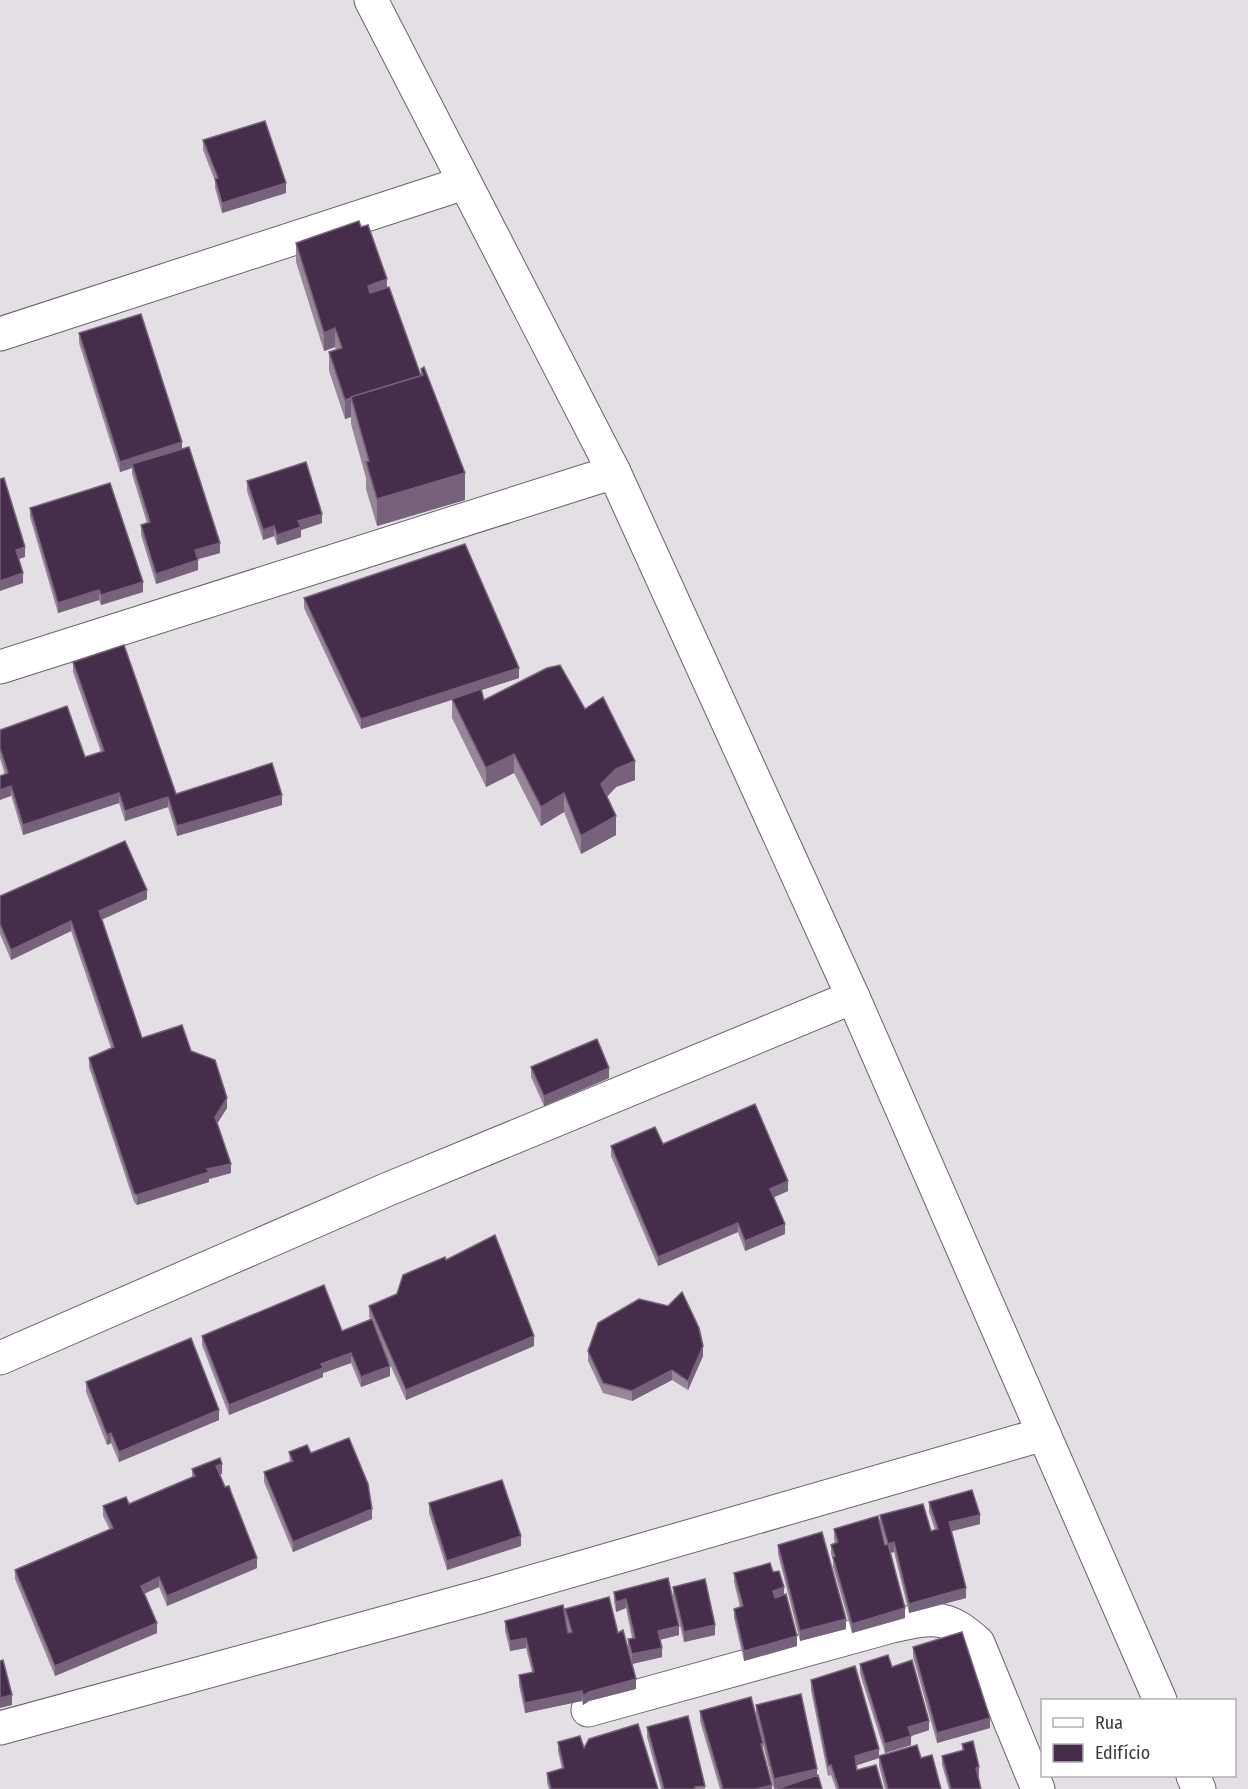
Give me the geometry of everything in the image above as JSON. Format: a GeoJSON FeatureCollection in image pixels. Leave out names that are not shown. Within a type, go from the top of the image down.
{"type":"FeatureCollection","features":[{"type":"Feature","properties":{"kind":"street"},"geometry":{"type":"LineString","coordinates":[[371,0],[614,472],[854,997],[1159,1699]]}},
{"type":"Feature","properties":{"kind":"street"},"geometry":{"type":"LineString","coordinates":[[0,334],[464,183]]}},
{"type":"Feature","properties":{"kind":"street"},"geometry":{"type":"LineString","coordinates":[[0,667],[614,472]]}},
{"type":"Feature","properties":{"kind":"street"},"geometry":{"type":"LineString","coordinates":[[0,1358],[386,1190],[854,997]]}},
{"type":"Feature","properties":{"kind":"street"},"geometry":{"type":"LineString","coordinates":[[0,1728],[483,1596],[1044,1434]]}},
{"type":"Feature","properties":{"kind":"street"},"geometry":{"type":"LineString","coordinates":[[588,1710],[892,1626],[928,1618],[945,1619],[960,1627],[978,1643],[1038,1789]]}},
{"type":"Feature","properties":{"kind":"building"},"geometry":{"type":"Polygon","coordinates":[[[265,121],[286,183],[222,203],[215,179],[218,178],[203,140],[265,121]]]}},
{"type":"Feature","properties":{"kind":"building"},"geometry":{"type":"Polygon","coordinates":[[[359,221],[361,227],[368,225],[387,279],[368,286],[370,293],[389,287],[421,376],[345,400],[329,352],[342,348],[335,328],[324,333],[296,243],[359,221]]]}},
{"type":"Feature","properties":{"kind":"building"},"geometry":{"type":"Polygon","coordinates":[[[141,314],[182,442],[120,462],[79,333],[141,314]]]}},
{"type":"Feature","properties":{"kind":"building"},"geometry":{"type":"Polygon","coordinates":[[[424,367],[465,473],[377,499],[351,397],[423,375],[421,369],[424,367]]]}},
{"type":"Feature","properties":{"kind":"building"},"geometry":{"type":"Polygon","coordinates":[[[189,447],[220,543],[195,550],[198,560],[156,574],[141,525],[150,522],[132,464],[189,447]]]}},
{"type":"Feature","properties":{"kind":"building"},"geometry":{"type":"Polygon","coordinates":[[[306,462],[322,514],[298,521],[301,527],[277,535],[274,526],[263,530],[247,481],[306,462]]]}},
{"type":"Feature","properties":{"kind":"building"},"geometry":{"type":"Polygon","coordinates":[[[4,478],[25,547],[16,550],[23,573],[0,581],[0,479],[4,478]]]}},
{"type":"Feature","properties":{"kind":"building"},"geometry":{"type":"Polygon","coordinates":[[[110,483],[143,582],[101,595],[99,590],[58,603],[30,508],[110,483]]]}},
{"type":"Feature","properties":{"kind":"building"},"geometry":{"type":"Polygon","coordinates":[[[465,544],[519,668],[361,719],[304,598],[465,544]]]}},
{"type":"Feature","properties":{"kind":"building"},"geometry":{"type":"Polygon","coordinates":[[[124,645],[176,794],[272,763],[282,795],[177,826],[168,797],[125,811],[119,793],[23,825],[11,786],[0,790],[0,776],[8,773],[0,748],[0,730],[67,706],[85,757],[104,751],[73,662],[124,645]]]}},
{"type":"Feature","properties":{"kind":"building"},"geometry":{"type":"Polygon","coordinates":[[[560,665],[585,709],[603,697],[635,761],[616,769],[601,784],[616,816],[581,836],[564,793],[541,807],[514,754],[486,768],[452,699],[481,689],[484,700],[547,668],[560,665]]]}},
{"type":"Feature","properties":{"kind":"building"},"geometry":{"type":"Polygon","coordinates":[[[125,841],[147,890],[99,911],[142,1038],[182,1025],[191,1051],[215,1060],[227,1098],[215,1117],[231,1164],[207,1169],[209,1172],[137,1195],[134,1193],[89,1058],[114,1047],[71,921],[11,950],[0,924],[0,896],[125,841]]]}},
{"type":"Feature","properties":{"kind":"building"},"geometry":{"type":"Polygon","coordinates":[[[597,1039],[609,1068],[544,1096],[531,1067],[597,1039]]]}},
{"type":"Feature","properties":{"kind":"building"},"geometry":{"type":"Polygon","coordinates":[[[755,1104],[788,1181],[770,1189],[785,1224],[745,1241],[738,1223],[658,1257],[611,1146],[655,1127],[663,1144],[755,1104]]]}},
{"type":"Feature","properties":{"kind":"building"},"geometry":{"type":"Polygon","coordinates":[[[495,1235],[534,1336],[406,1390],[369,1306],[397,1294],[403,1275],[445,1257],[446,1260],[495,1235]]]}},
{"type":"Feature","properties":{"kind":"building"},"geometry":{"type":"Polygon","coordinates":[[[324,1285],[342,1331],[372,1319],[390,1366],[361,1377],[351,1353],[321,1364],[323,1368],[229,1405],[202,1336],[324,1285]]]}},
{"type":"Feature","properties":{"kind":"building"},"geometry":{"type":"Polygon","coordinates":[[[682,1292],[699,1328],[703,1346],[688,1381],[672,1370],[632,1391],[603,1383],[588,1351],[598,1323],[639,1299],[668,1306],[682,1292]]]}},
{"type":"Feature","properties":{"kind":"building"},"geometry":{"type":"Polygon","coordinates":[[[191,1338],[219,1410],[119,1452],[111,1433],[107,1435],[86,1382],[191,1338]]]}},
{"type":"Feature","properties":{"kind":"building"},"geometry":{"type":"Polygon","coordinates":[[[349,1438],[368,1484],[372,1509],[293,1542],[264,1472],[293,1461],[289,1452],[307,1445],[311,1453],[349,1438]]]}},
{"type":"Feature","properties":{"kind":"building"},"geometry":{"type":"Polygon","coordinates":[[[220,1458],[222,1464],[216,1466],[225,1487],[229,1486],[257,1558],[167,1596],[159,1577],[141,1586],[157,1623],[55,1666],[15,1570],[113,1528],[103,1506],[126,1497],[129,1504],[195,1476],[192,1469],[220,1458]]]}},
{"type":"Feature","properties":{"kind":"building"},"geometry":{"type":"Polygon","coordinates":[[[502,1480],[521,1536],[447,1561],[429,1503],[502,1480]]]}},
{"type":"Feature","properties":{"kind":"building"},"geometry":{"type":"Polygon","coordinates":[[[972,1490],[980,1515],[949,1522],[966,1588],[909,1604],[894,1542],[888,1544],[880,1515],[923,1504],[931,1531],[938,1529],[929,1502],[972,1490]]]}},
{"type":"Feature","properties":{"kind":"building"},"geometry":{"type":"Polygon","coordinates":[[[878,1516],[885,1545],[888,1544],[905,1608],[852,1624],[833,1557],[835,1556],[831,1545],[838,1542],[834,1529],[878,1516]]]}},
{"type":"Feature","properties":{"kind":"building"},"geometry":{"type":"Polygon","coordinates":[[[822,1532],[846,1619],[800,1631],[778,1545],[822,1532]]]}},
{"type":"Feature","properties":{"kind":"building"},"geometry":{"type":"Polygon","coordinates":[[[770,1563],[773,1572],[779,1571],[784,1587],[773,1591],[775,1598],[786,1594],[797,1636],[744,1651],[734,1609],[743,1606],[734,1573],[770,1563]]]}},
{"type":"Feature","properties":{"kind":"building"},"geometry":{"type":"Polygon","coordinates":[[[668,1578],[679,1626],[658,1631],[662,1648],[632,1654],[628,1639],[635,1638],[626,1599],[616,1602],[614,1592],[668,1578]]]}},
{"type":"Feature","properties":{"kind":"building"},"geometry":{"type":"Polygon","coordinates":[[[705,1579],[715,1625],[684,1632],[673,1587],[705,1579]]]}},
{"type":"Feature","properties":{"kind":"building"},"geometry":{"type":"Polygon","coordinates":[[[609,1597],[618,1633],[623,1630],[636,1679],[589,1692],[583,1696],[582,1691],[525,1703],[519,1675],[534,1672],[526,1638],[510,1641],[505,1621],[563,1605],[568,1633],[572,1632],[565,1609],[609,1597]]]}},
{"type":"Feature","properties":{"kind":"building"},"geometry":{"type":"Polygon","coordinates":[[[962,1632],[990,1718],[937,1733],[913,1647],[962,1632]]]}},
{"type":"Feature","properties":{"kind":"building"},"geometry":{"type":"Polygon","coordinates":[[[888,1655],[892,1667],[912,1660],[929,1721],[908,1727],[911,1736],[885,1744],[860,1664],[888,1655]]]}},
{"type":"Feature","properties":{"kind":"building"},"geometry":{"type":"Polygon","coordinates":[[[3,1660],[12,1695],[0,1698],[0,1661],[3,1660]]]}},
{"type":"Feature","properties":{"kind":"building"},"geometry":{"type":"Polygon","coordinates":[[[855,1666],[879,1749],[855,1756],[857,1770],[876,1765],[883,1789],[839,1789],[831,1765],[828,1766],[811,1680],[855,1666]]]}},
{"type":"Feature","properties":{"kind":"building"},"geometry":{"type":"Polygon","coordinates":[[[801,1694],[817,1769],[774,1779],[756,1705],[801,1694]]]}},
{"type":"Feature","properties":{"kind":"building"},"geometry":{"type":"Polygon","coordinates":[[[751,1697],[772,1785],[756,1789],[723,1789],[700,1711],[751,1697]]]}},
{"type":"Feature","properties":{"kind":"building"},"geometry":{"type":"Polygon","coordinates":[[[688,1716],[705,1786],[695,1787],[695,1789],[664,1789],[647,1727],[688,1716]]]}},
{"type":"Feature","properties":{"kind":"building"},"geometry":{"type":"Polygon","coordinates":[[[638,1724],[658,1789],[551,1789],[547,1773],[564,1768],[558,1742],[580,1736],[584,1748],[589,1739],[638,1724]]]}},
{"type":"Feature","properties":{"kind":"building"},"geometry":{"type":"Polygon","coordinates":[[[973,1741],[981,1789],[951,1789],[942,1756],[964,1750],[962,1744],[973,1741]]]}},
{"type":"Feature","properties":{"kind":"building"},"geometry":{"type":"Polygon","coordinates":[[[917,1745],[921,1758],[932,1755],[941,1789],[888,1789],[879,1756],[917,1745]]]}},
{"type":"Feature","properties":{"kind":"building"},"geometry":{"type":"Polygon","coordinates":[[[818,1775],[822,1789],[777,1789],[818,1775]]]}}]}
